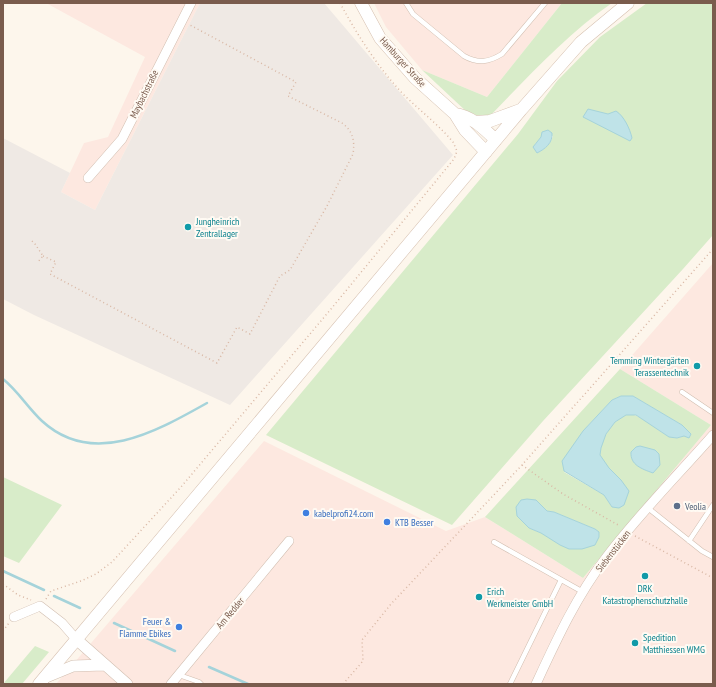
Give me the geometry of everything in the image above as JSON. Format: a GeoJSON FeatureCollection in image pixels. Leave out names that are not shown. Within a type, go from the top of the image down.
{"type":"FeatureCollection","features":[{"type":"Feature","properties":{"kind":"main road","name":"Hamburger Straße"},"geometry":{"type":"LineString","coordinates":[[362,3],[380,38],[415,78],[455,114],[465,130],[486,152]]}},
{"type":"Feature","properties":{"kind":"main road"},"geometry":{"type":"LineString","coordinates":[[41,681],[521,110],[581,42],[628,3]]}},
{"type":"Feature","properties":{"kind":"main road"},"geometry":{"type":"LineString","coordinates":[[476,122],[490,121],[521,110]]}},
{"type":"Feature","properties":{"kind":"main road","name":"Hamburger Straße"},"geometry":{"type":"LineString","coordinates":[[455,114],[466,116],[476,122],[496,140]]}},
{"type":"Feature","properties":{"kind":"street","name":"Maybachstraße"},"geometry":{"type":"LineString","coordinates":[[88,178],[122,139],[190,3]]}},
{"type":"Feature","properties":{"kind":"street","name":"Siebenstücken"},"geometry":{"type":"LineString","coordinates":[[536,684],[561,631],[583,592],[605,558],[648,508],[711,440]]}},
{"type":"Feature","properties":{"kind":"street","name":"Am Redder"},"geometry":{"type":"LineString","coordinates":[[171,684],[289,542]]}},
{"type":"Feature","properties":{"kind":"street"},"geometry":{"type":"LineString","coordinates":[[14,617],[40,606],[62,623],[76,639],[127,684]]}},
{"type":"Feature","properties":{"kind":"street"},"geometry":{"type":"LineString","coordinates":[[41,681],[73,666],[104,665]]}},
{"type":"Feature","properties":{"kind":"lane"},"geometry":{"type":"LineString","coordinates":[[406,3],[413,14],[458,52],[471,60],[478,62],[486,62],[502,54],[545,3]]}},
{"type":"Feature","properties":{"kind":"lane"},"geometry":{"type":"LineString","coordinates":[[682,392],[713,413]]}},
{"type":"Feature","properties":{"kind":"lane"},"geometry":{"type":"LineString","coordinates":[[689,541],[713,505]]}},
{"type":"Feature","properties":{"kind":"lane"},"geometry":{"type":"LineString","coordinates":[[648,508],[689,541],[713,557]]}},
{"type":"Feature","properties":{"kind":"lane"},"geometry":{"type":"LineString","coordinates":[[494,542],[583,592]]}},
{"type":"Feature","properties":{"kind":"lane"},"geometry":{"type":"LineString","coordinates":[[510,684],[561,580]]}},
{"type":"Feature","properties":{"kind":"lane"},"geometry":{"type":"LineString","coordinates":[[179,674],[201,684]]}},
{"type":"Feature","properties":{"kind":"path"},"geometry":{"type":"LineString","coordinates":[[3,584],[18,595],[40,606],[51,591],[96,574],[122,553],[163,505],[181,487],[331,309],[454,159],[457,151],[453,142],[402,92],[383,71],[368,52],[340,3]]}},
{"type":"Feature","properties":{"kind":"path"},"geometry":{"type":"LineString","coordinates":[[32,241],[43,256],[56,262],[50,274],[217,363],[236,327],[250,334],[280,276],[290,270],[327,206],[353,154],[354,145],[348,128],[342,123],[288,96],[296,82],[181,21]]}},
{"type":"Feature","properties":{"kind":"path"},"geometry":{"type":"LineString","coordinates":[[343,684],[363,661],[362,640],[391,604],[522,465],[713,249]]}},
{"type":"Feature","properties":{"kind":"path"},"geometry":{"type":"LineString","coordinates":[[38,262],[43,256]]}},
{"type":"Feature","properties":{"kind":"path"},"geometry":{"type":"LineString","coordinates":[[522,465],[563,494],[628,532],[713,578]]}},
{"type":"Feature","properties":{"kind":"shaded area"},"geometry":{"type":"Polygon","coordinates":[[[46,3],[200,3],[95,210],[61,192],[84,143],[108,137],[145,57],[46,3]]]}},
{"type":"Feature","properties":{"kind":"shaded area"},"geometry":{"type":"Polygon","coordinates":[[[200,3],[324,3],[453,155],[230,405],[34,315],[3,299],[3,138],[70,173],[61,192],[95,210],[200,3]]]}},
{"type":"Feature","properties":{"kind":"shaded area"},"geometry":{"type":"Polygon","coordinates":[[[374,3],[562,3],[487,97],[422,70],[386,27],[374,3]]]}},
{"type":"Feature","properties":{"kind":"shaded area"},"geometry":{"type":"Polygon","coordinates":[[[713,263],[713,684],[56,684],[264,441],[446,531],[485,517],[583,578],[711,425],[620,369],[713,263]]]}},
{"type":"Feature","properties":{"kind":"green space"},"geometry":{"type":"Polygon","coordinates":[[[562,3],[612,3],[595,15],[563,43],[488,118],[468,113],[422,70],[487,97],[562,3]]]}},
{"type":"Feature","properties":{"kind":"green space"},"geometry":{"type":"Polygon","coordinates":[[[647,3],[713,3],[713,235],[543,421],[452,525],[266,435],[518,134],[557,81],[600,37],[647,3]],[[542,132],[542,137],[535,144],[537,153],[547,146],[553,136],[542,132]]]}},
{"type":"Feature","properties":{"kind":"green space"},"geometry":{"type":"Polygon","coordinates":[[[620,369],[711,425],[583,578],[485,517],[620,369]],[[621,396],[612,400],[583,431],[564,472],[604,495],[612,507],[621,480],[606,465],[601,457],[600,449],[612,425],[621,417],[626,415],[634,415],[642,418],[666,435],[674,438],[681,437],[688,431],[682,425],[633,396],[621,396]],[[536,500],[529,528],[541,533],[595,529],[554,512],[547,511],[536,500]]]}},
{"type":"Feature","properties":{"kind":"green space"},"geometry":{"type":"Polygon","coordinates":[[[3,477],[62,505],[19,563],[3,556],[3,477]]]}},
{"type":"Feature","properties":{"kind":"green space"},"geometry":{"type":"Polygon","coordinates":[[[35,646],[49,652],[22,684],[3,684],[35,646]]]}},
{"type":"Feature","properties":{"kind":"water"},"geometry":{"type":"Polygon","coordinates":[[[588,109],[608,114],[616,111],[622,116],[628,127],[632,138],[630,141],[583,117],[588,109]]]}},
{"type":"Feature","properties":{"kind":"water"},"geometry":{"type":"Polygon","coordinates":[[[548,130],[552,133],[550,143],[546,148],[537,153],[533,147],[541,137],[542,132],[548,130]]]}},
{"type":"Feature","properties":{"kind":"water"},"geometry":{"type":"Polygon","coordinates":[[[621,396],[633,396],[682,425],[691,434],[689,438],[684,436],[677,438],[669,437],[636,415],[626,415],[615,422],[606,434],[600,455],[629,491],[624,505],[619,508],[612,507],[604,495],[564,471],[562,461],[583,431],[612,400],[621,396]]]}},
{"type":"Feature","properties":{"kind":"water"},"geometry":{"type":"Polygon","coordinates":[[[640,446],[655,450],[659,454],[660,465],[653,473],[641,468],[632,460],[631,452],[636,447],[640,446]]]}},
{"type":"Feature","properties":{"kind":"water"},"geometry":{"type":"Polygon","coordinates":[[[521,500],[536,500],[547,511],[554,512],[595,529],[599,532],[599,537],[595,545],[582,549],[569,549],[529,528],[517,516],[516,507],[521,500]]]}},
{"type":"Feature","properties":{"kind":"waterway"},"geometry":{"type":"LineString","coordinates":[[3,379],[42,421],[62,435],[82,442],[103,443],[125,440],[167,424],[207,403]]}},
{"type":"Feature","properties":{"kind":"waterway"},"geometry":{"type":"LineString","coordinates":[[3,571],[44,590]]}},
{"type":"Feature","properties":{"kind":"waterway"},"geometry":{"type":"LineString","coordinates":[[54,596],[80,608]]}},
{"type":"Feature","properties":{"kind":"waterway"},"geometry":{"type":"LineString","coordinates":[[114,623],[175,651]]}},
{"type":"Feature","properties":{"kind":"waterway"},"geometry":{"type":"LineString","coordinates":[[209,667],[248,684]]}},
{"type":"Feature","properties":{"kind":"place","name":"Jungheinrich Zentrallager"},"geometry":{"type":"Point","coordinates":[188,227]}},
{"type":"Feature","properties":{"kind":"place","name":"Temming Wintergärten Terassentechnik"},"geometry":{"type":"Point","coordinates":[697,366]}},
{"type":"Feature","properties":{"kind":"place","name":"Veolia"},"geometry":{"type":"Point","coordinates":[677,506]}},
{"type":"Feature","properties":{"kind":"place","name":"kabelprofi24.com"},"geometry":{"type":"Point","coordinates":[306,513]}},
{"type":"Feature","properties":{"kind":"place","name":"KTB Besser"},"geometry":{"type":"Point","coordinates":[387,522]}},
{"type":"Feature","properties":{"kind":"place","name":"DRK Katastrophenschutzhalle"},"geometry":{"type":"Point","coordinates":[645,576]}},
{"type":"Feature","properties":{"kind":"place","name":"Erich Werkmeister GmbH"},"geometry":{"type":"Point","coordinates":[479,597]}},
{"type":"Feature","properties":{"kind":"place","name":"Feuer & Flamme Ebikes"},"geometry":{"type":"Point","coordinates":[179,627]}},
{"type":"Feature","properties":{"kind":"place","name":"Spedition Matthiessen WMG"},"geometry":{"type":"Point","coordinates":[635,643]}}]}
